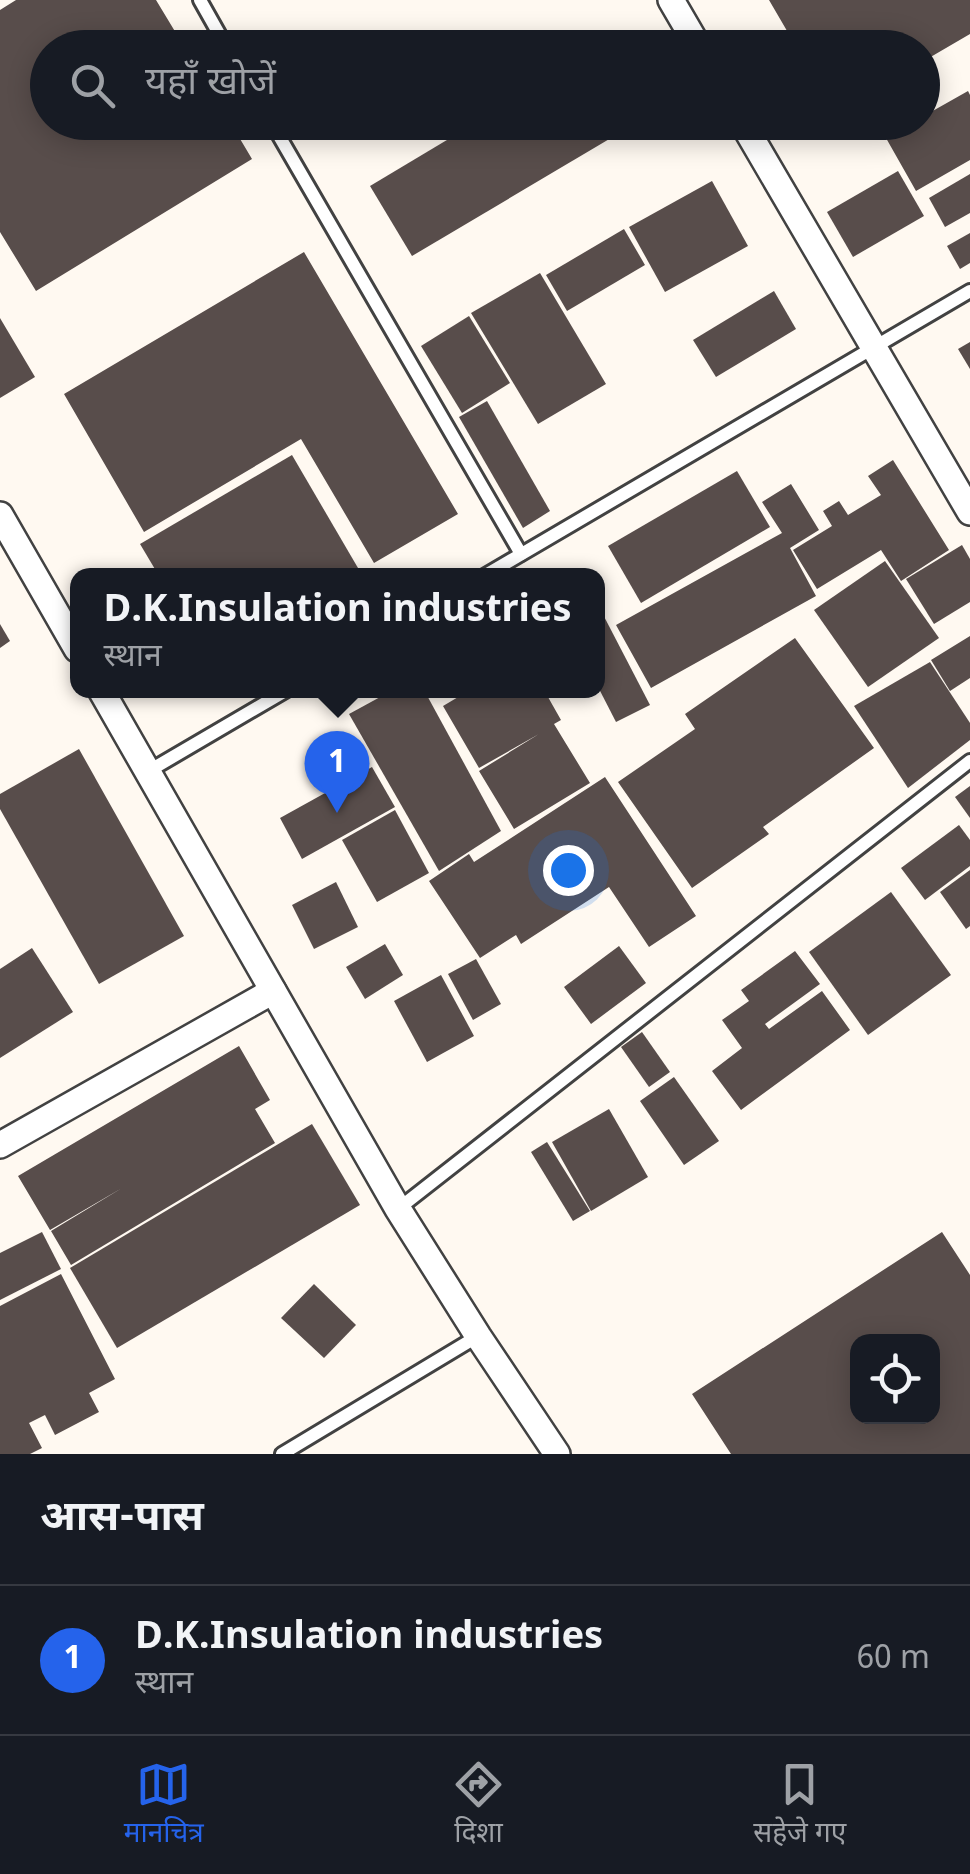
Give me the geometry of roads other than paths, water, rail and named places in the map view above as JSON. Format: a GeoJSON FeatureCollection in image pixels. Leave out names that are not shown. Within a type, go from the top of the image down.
{"type":"FeatureCollection","features":[{"type":"Feature","properties":{"kind":"street"},"geometry":{"type":"LineString","coordinates":[[672,0],[689,30]]}},
{"type":"Feature","properties":{"kind":"street"},"geometry":{"type":"LineString","coordinates":[[752,140],[970,512]]}},
{"type":"Feature","properties":{"kind":"street"},"geometry":{"type":"LineString","coordinates":[[0,515],[70,637]]}},
{"type":"Feature","properties":{"kind":"street"},"geometry":{"type":"LineString","coordinates":[[106,698],[398,1209],[557,1454]]}},
{"type":"Feature","properties":{"kind":"street"},"geometry":{"type":"LineString","coordinates":[[0,1145],[273,990]]}},
{"type":"Feature","properties":{"kind":"lane"},"geometry":{"type":"LineString","coordinates":[[200,0],[217,30]]}},
{"type":"Feature","properties":{"kind":"lane"},"geometry":{"type":"LineString","coordinates":[[280,140],[521,554]]}},
{"type":"Feature","properties":{"kind":"lane"},"geometry":{"type":"LineString","coordinates":[[497,568],[970,291]]}},
{"type":"Feature","properties":{"kind":"lane"},"geometry":{"type":"LineString","coordinates":[[148,772],[273,698]]}},
{"type":"Feature","properties":{"kind":"lane"},"geometry":{"type":"LineString","coordinates":[[398,1209],[970,761]]}},
{"type":"Feature","properties":{"kind":"lane"},"geometry":{"type":"LineString","coordinates":[[282,1454],[478,1336]]}},
{"type":"Feature","properties":{"kind":"place","name":"D.K.Insulation industries"},"geometry":{"type":"Point","coordinates":[337,813]}}]}
